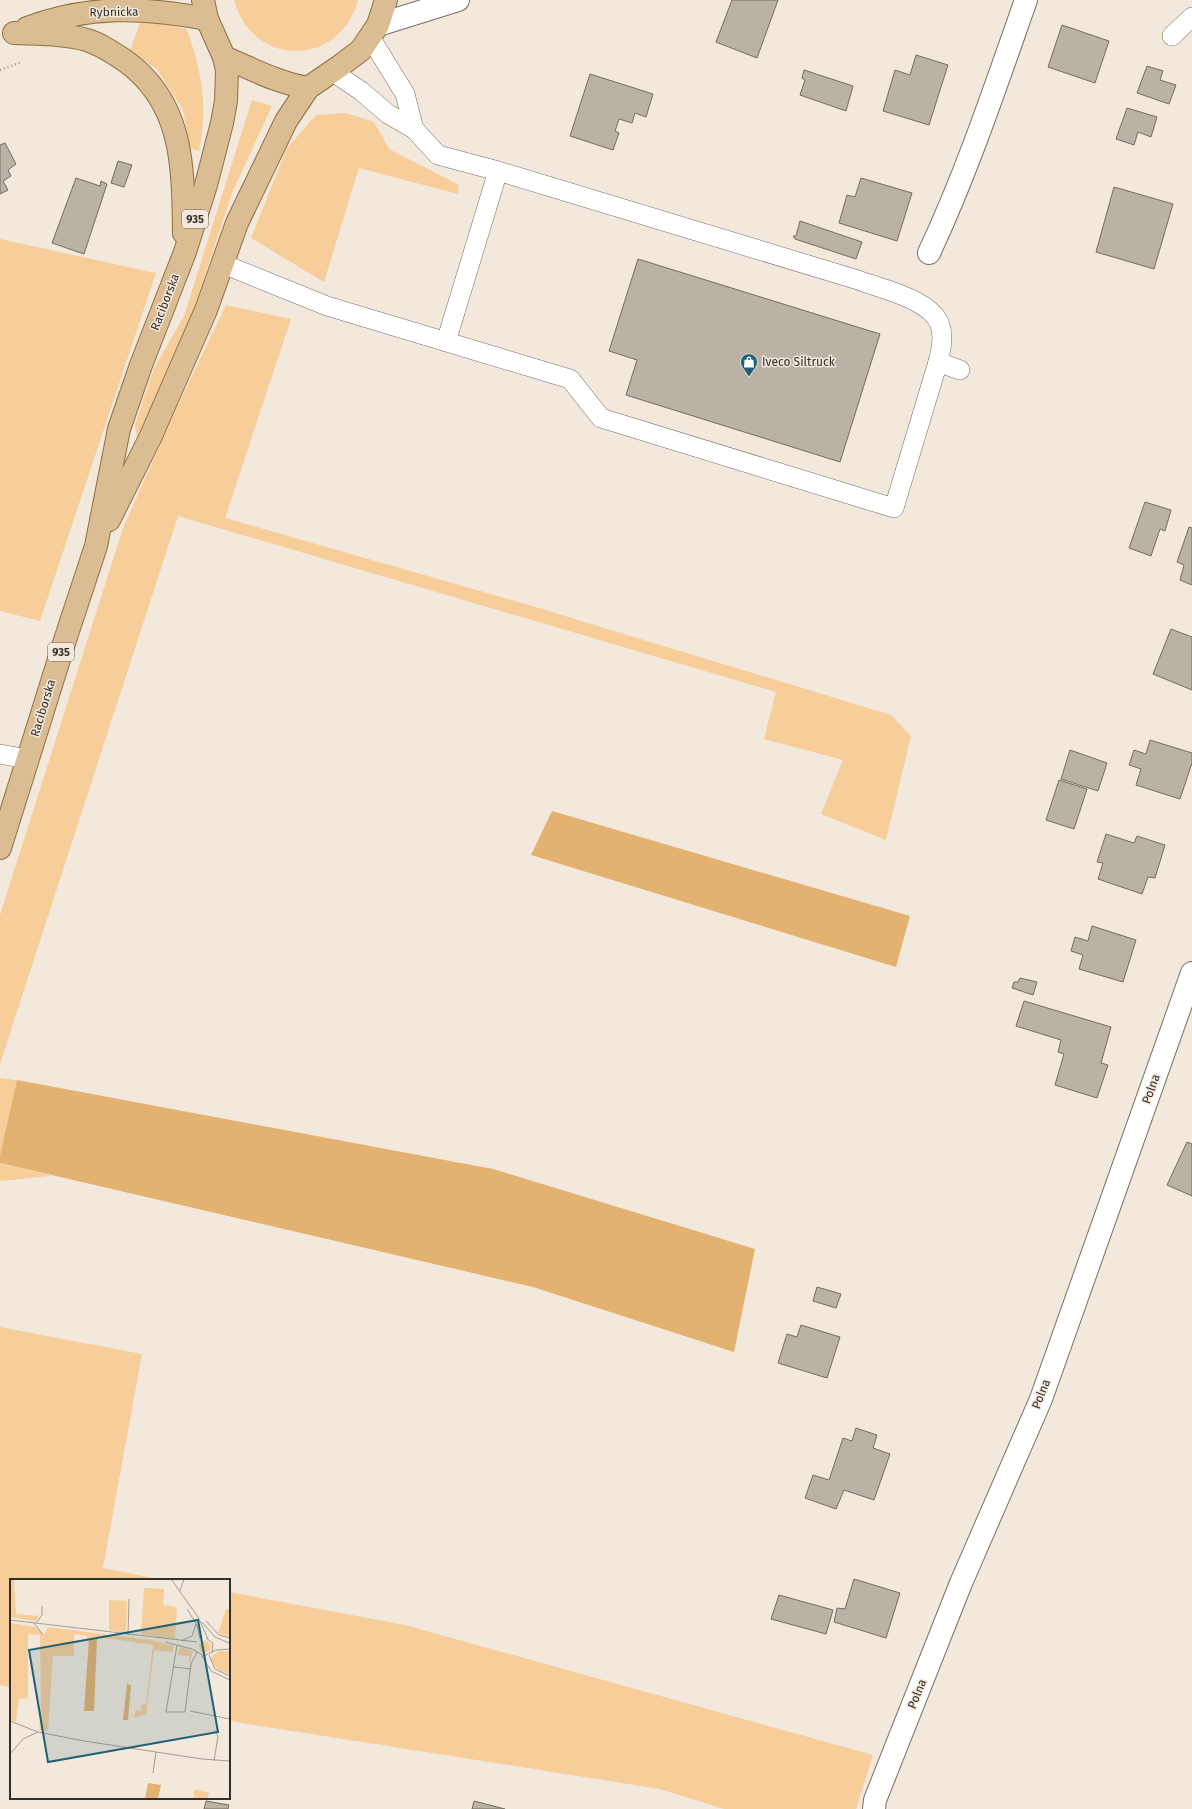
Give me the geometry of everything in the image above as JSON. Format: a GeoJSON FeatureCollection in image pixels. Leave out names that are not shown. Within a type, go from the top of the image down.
{"type":"FeatureCollection","features":[{"type":"Feature","properties":{"kind":"main road","name":"935"},"geometry":{"type":"LineString","coordinates":[[308,88],[361,50],[374,31],[386,0]]}},
{"type":"Feature","properties":{"kind":"main road","name":"Rybnicka"},"geometry":{"type":"LineString","coordinates":[[7,35],[48,20],[87,12],[128,10],[182,14],[205,10]]}},
{"type":"Feature","properties":{"kind":"main road","name":"935"},"geometry":{"type":"LineString","coordinates":[[205,10],[224,57]]}},
{"type":"Feature","properties":{"kind":"main road"},"geometry":{"type":"LineString","coordinates":[[7,35],[61,34],[86,39],[115,54],[138,70],[159,94],[172,120],[183,178],[185,252]]}},
{"type":"Feature","properties":{"kind":"main road"},"geometry":{"type":"LineString","coordinates":[[224,57],[268,77],[295,86],[308,88]]}},
{"type":"Feature","properties":{"kind":"main road","name":"Raciborska"},"geometry":{"type":"LineString","coordinates":[[0,848],[96,546],[119,429],[140,365],[185,252],[206,185],[222,123],[227,83],[224,57]]}},
{"type":"Feature","properties":{"kind":"main road","name":"Raciborska"},"geometry":{"type":"LineString","coordinates":[[96,546],[150,438],[206,310],[237,223],[270,151],[286,121],[308,88]]}},
{"type":"Feature","properties":{"kind":"street"},"geometry":{"type":"LineString","coordinates":[[374,31],[458,0]]}},
{"type":"Feature","properties":{"kind":"street"},"geometry":{"type":"LineString","coordinates":[[929,253],[941,228],[1026,0]]}},
{"type":"Feature","properties":{"kind":"street","name":"Polna"},"geometry":{"type":"LineString","coordinates":[[874,1809],[875,1800],[961,1582],[1040,1398],[1192,973]]}},
{"type":"Feature","properties":{"kind":"lane"},"geometry":{"type":"LineString","coordinates":[[1172,36],[1192,17]]}},
{"type":"Feature","properties":{"kind":"lane"},"geometry":{"type":"LineString","coordinates":[[374,31],[405,94],[414,129]]}},
{"type":"Feature","properties":{"kind":"lane"},"geometry":{"type":"LineString","coordinates":[[223,264],[327,306],[570,379],[601,418],[894,508],[938,362],[942,344],[940,324],[928,309],[904,297],[850,278],[498,171],[438,155],[414,129],[388,114],[361,91],[332,72]]}},
{"type":"Feature","properties":{"kind":"lane"},"geometry":{"type":"LineString","coordinates":[[446,342],[498,171]]}},
{"type":"Feature","properties":{"kind":"lane"},"geometry":{"type":"LineString","coordinates":[[938,362],[960,370]]}},
{"type":"Feature","properties":{"kind":"lane"},"geometry":{"type":"LineString","coordinates":[[0,754],[28,759]]}},
{"type":"Feature","properties":{"kind":"path"},"geometry":{"type":"LineString","coordinates":[[0,70],[28,61]]}},
{"type":"Feature","properties":{"kind":"shaded area"},"geometry":{"type":"Polygon","coordinates":[[[234,0],[358,0],[348,22],[334,38],[316,48],[296,51],[276,48],[258,38],[244,22],[234,0]]]}},
{"type":"Feature","properties":{"kind":"shaded area"},"geometry":{"type":"Polygon","coordinates":[[[141,20],[187,29],[200,74],[202,89],[203,119],[199,151],[190,148],[183,110],[157,69],[130,51],[141,20]]]}},
{"type":"Feature","properties":{"kind":"shaded area"},"geometry":{"type":"Polygon","coordinates":[[[252,100],[272,106],[232,193],[194,308],[137,438],[135,425],[154,368],[184,316],[252,100]]]}},
{"type":"Feature","properties":{"kind":"shaded area"},"geometry":{"type":"Polygon","coordinates":[[[346,113],[374,122],[389,149],[459,185],[458,194],[359,168],[324,282],[251,238],[287,148],[316,115],[346,113]]]}},
{"type":"Feature","properties":{"kind":"shaded area"},"geometry":{"type":"Polygon","coordinates":[[[0,239],[156,273],[40,621],[0,611],[0,239]]]}},
{"type":"Feature","properties":{"kind":"shaded area"},"geometry":{"type":"Polygon","coordinates":[[[226,305],[291,319],[225,518],[522,603],[891,715],[911,736],[886,840],[821,814],[843,760],[764,739],[776,692],[178,516],[0,1064],[0,915],[123,528],[177,407],[226,305]]]}},
{"type":"Feature","properties":{"kind":"shaded area"},"geometry":{"type":"Polygon","coordinates":[[[552,811],[910,916],[896,967],[531,855],[552,811]]]}},
{"type":"Feature","properties":{"kind":"shaded area"},"geometry":{"type":"Polygon","coordinates":[[[0,1078],[17,1080],[0,1155],[0,1078]]]}},
{"type":"Feature","properties":{"kind":"shaded area"},"geometry":{"type":"Polygon","coordinates":[[[17,1080],[493,1169],[755,1249],[734,1352],[533,1287],[0,1163],[0,1155],[17,1080]]]}},
{"type":"Feature","properties":{"kind":"shaded area"},"geometry":{"type":"Polygon","coordinates":[[[0,1163],[52,1176],[0,1181],[0,1163]]]}},
{"type":"Feature","properties":{"kind":"shaded area"},"geometry":{"type":"Polygon","coordinates":[[[0,1327],[142,1354],[103,1568],[158,1579],[10,1579],[10,1687],[0,1685],[0,1327]]]}},
{"type":"Feature","properties":{"kind":"shaded area"},"geometry":{"type":"Polygon","coordinates":[[[230,1592],[405,1625],[873,1755],[856,1809],[724,1809],[660,1789],[230,1721],[230,1592]]]}},
{"type":"Feature","properties":{"kind":"building"},"geometry":{"type":"Polygon","coordinates":[[[732,0],[778,0],[757,58],[716,42],[732,0]]]}},
{"type":"Feature","properties":{"kind":"building"},"geometry":{"type":"Polygon","coordinates":[[[1062,25],[1109,41],[1095,83],[1048,67],[1062,25]]]}},
{"type":"Feature","properties":{"kind":"building"},"geometry":{"type":"Polygon","coordinates":[[[916,55],[948,65],[929,125],[883,111],[895,70],[910,75],[916,55]]]}},
{"type":"Feature","properties":{"kind":"building"},"geometry":{"type":"Polygon","coordinates":[[[1147,66],[1163,71],[1160,80],[1176,85],[1169,104],[1137,93],[1147,66]]]}},
{"type":"Feature","properties":{"kind":"building"},"geometry":{"type":"Polygon","coordinates":[[[804,70],[853,86],[846,111],[800,95],[805,80],[802,78],[804,70]]]}},
{"type":"Feature","properties":{"kind":"building"},"geometry":{"type":"Polygon","coordinates":[[[590,74],[653,94],[646,117],[635,113],[632,123],[619,119],[615,131],[619,133],[613,150],[570,136],[590,74]]]}},
{"type":"Feature","properties":{"kind":"building"},"geometry":{"type":"Polygon","coordinates":[[[1127,108],[1157,117],[1151,137],[1138,132],[1134,145],[1116,139],[1127,108]]]}},
{"type":"Feature","properties":{"kind":"building"},"geometry":{"type":"Polygon","coordinates":[[[5,143],[16,164],[8,170],[11,176],[3,181],[8,190],[0,194],[0,145],[5,143]]]}},
{"type":"Feature","properties":{"kind":"building"},"geometry":{"type":"Polygon","coordinates":[[[118,161],[132,165],[124,187],[111,183],[118,161]]]}},
{"type":"Feature","properties":{"kind":"building"},"geometry":{"type":"Polygon","coordinates":[[[76,178],[100,186],[101,181],[107,184],[84,254],[52,243],[76,178]]]}},
{"type":"Feature","properties":{"kind":"building"},"geometry":{"type":"Polygon","coordinates":[[[861,178],[912,193],[897,241],[839,223],[847,195],[855,197],[861,178]]]}},
{"type":"Feature","properties":{"kind":"building"},"geometry":{"type":"Polygon","coordinates":[[[1114,187],[1173,204],[1154,269],[1096,252],[1114,187]]]}},
{"type":"Feature","properties":{"kind":"building"},"geometry":{"type":"Polygon","coordinates":[[[800,221],[862,242],[856,259],[795,239],[793,236],[796,236],[800,221]]]}},
{"type":"Feature","properties":{"kind":"building","name":"Iveco Siltruck"},"geometry":{"type":"Polygon","coordinates":[[[638,259],[880,334],[840,462],[626,395],[637,360],[609,351],[638,259]]]}},
{"type":"Feature","properties":{"kind":"building"},"geometry":{"type":"Polygon","coordinates":[[[1145,502],[1171,510],[1165,531],[1160,529],[1151,556],[1129,548],[1145,502]]]}},
{"type":"Feature","properties":{"kind":"building"},"geometry":{"type":"Polygon","coordinates":[[[1189,527],[1192,528],[1192,585],[1180,580],[1184,565],[1177,562],[1189,527]]]}},
{"type":"Feature","properties":{"kind":"building"},"geometry":{"type":"Polygon","coordinates":[[[1171,629],[1192,637],[1192,690],[1153,674],[1171,629]]]}},
{"type":"Feature","properties":{"kind":"building"},"geometry":{"type":"Polygon","coordinates":[[[1150,740],[1192,753],[1192,763],[1180,799],[1136,785],[1141,769],[1129,765],[1134,750],[1146,754],[1150,740]]]}},
{"type":"Feature","properties":{"kind":"building"},"geometry":{"type":"Polygon","coordinates":[[[1070,750],[1107,763],[1098,791],[1061,779],[1070,750]]]}},
{"type":"Feature","properties":{"kind":"building"},"geometry":{"type":"Polygon","coordinates":[[[1059,780],[1087,789],[1074,829],[1046,820],[1059,780]]]}},
{"type":"Feature","properties":{"kind":"building"},"geometry":{"type":"Polygon","coordinates":[[[1106,834],[1134,843],[1137,836],[1165,845],[1155,878],[1148,877],[1142,894],[1098,879],[1103,863],[1097,862],[1106,834]]]}},
{"type":"Feature","properties":{"kind":"building"},"geometry":{"type":"Polygon","coordinates":[[[1092,926],[1136,940],[1123,982],[1079,969],[1083,955],[1071,951],[1075,937],[1088,941],[1092,926]]]}},
{"type":"Feature","properties":{"kind":"building"},"geometry":{"type":"Polygon","coordinates":[[[1020,978],[1037,982],[1033,995],[1012,988],[1014,982],[1018,982],[1020,978]]]}},
{"type":"Feature","properties":{"kind":"building"},"geometry":{"type":"Polygon","coordinates":[[[1024,1001],[1111,1027],[1101,1063],[1108,1065],[1097,1098],[1055,1085],[1064,1054],[1058,1052],[1061,1040],[1016,1026],[1024,1001]]]}},
{"type":"Feature","properties":{"kind":"building"},"geometry":{"type":"Polygon","coordinates":[[[1187,1142],[1192,1144],[1192,1196],[1167,1185],[1187,1142]]]}},
{"type":"Feature","properties":{"kind":"building"},"geometry":{"type":"Polygon","coordinates":[[[817,1287],[841,1294],[836,1308],[813,1301],[817,1287]]]}},
{"type":"Feature","properties":{"kind":"building"},"geometry":{"type":"Polygon","coordinates":[[[801,1325],[840,1337],[827,1378],[778,1363],[787,1334],[797,1337],[801,1325]]]}},
{"type":"Feature","properties":{"kind":"building"},"geometry":{"type":"Polygon","coordinates":[[[856,1428],[877,1435],[873,1448],[890,1454],[874,1500],[844,1490],[836,1509],[805,1498],[813,1475],[829,1480],[843,1438],[852,1441],[856,1428]]]}},
{"type":"Feature","properties":{"kind":"building"},"geometry":{"type":"Polygon","coordinates":[[[854,1579],[900,1593],[886,1638],[834,1622],[837,1608],[845,1609],[854,1579]]]}},
{"type":"Feature","properties":{"kind":"building"},"geometry":{"type":"Polygon","coordinates":[[[779,1595],[833,1610],[826,1634],[771,1619],[779,1595]]]}},
{"type":"Feature","properties":{"kind":"building"},"geometry":{"type":"Polygon","coordinates":[[[206,1801],[229,1805],[228,1809],[204,1809],[206,1801]]]}},
{"type":"Feature","properties":{"kind":"building"},"geometry":{"type":"Polygon","coordinates":[[[474,1801],[505,1809],[472,1809],[474,1801]]]}},
{"type":"Feature","properties":{"kind":"place","name":"Iveco Siltruck"},"geometry":{"type":"Point","coordinates":[749,377]}}]}
